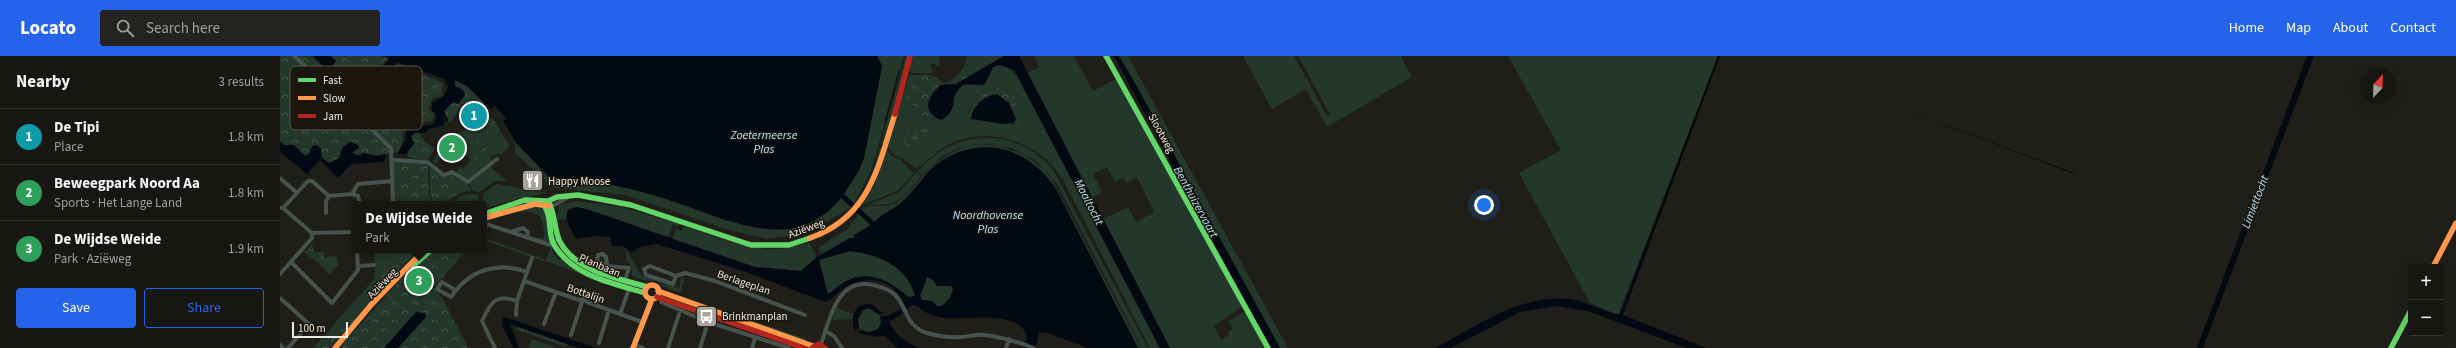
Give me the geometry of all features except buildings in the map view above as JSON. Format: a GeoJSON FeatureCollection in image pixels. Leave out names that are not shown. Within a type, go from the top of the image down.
{"type":"FeatureCollection","features":[{"type":"Feature","properties":{"kind":"street"},"geometry":{"type":"LineString","coordinates":[[294,56],[305,66]]}},
{"type":"Feature","properties":{"kind":"street","name":"Aziëweg"},"geometry":{"type":"LineString","coordinates":[[487,215],[529,200],[541,198],[548,201],[564,195],[612,200],[631,205],[739,242],[763,246],[789,245],[808,240],[837,226],[860,204],[876,174],[901,95],[910,56]]}},
{"type":"Feature","properties":{"kind":"street","name":"Slootweg"},"geometry":{"type":"LineString","coordinates":[[1106,56],[1126,88],[1268,348]]}},
{"type":"Feature","properties":{"kind":"street"},"geometry":{"type":"LineString","coordinates":[[372,130],[391,148],[394,201]]}},
{"type":"Feature","properties":{"kind":"street"},"geometry":{"type":"LineString","coordinates":[[392,160],[426,162],[444,175],[452,172],[468,182],[497,159]]}},
{"type":"Feature","properties":{"kind":"street"},"geometry":{"type":"LineString","coordinates":[[280,178],[297,193]]}},
{"type":"Feature","properties":{"kind":"street"},"geometry":{"type":"LineString","coordinates":[[351,232],[312,233],[281,208],[308,181],[312,181],[329,196],[352,194],[358,196],[359,201]]}},
{"type":"Feature","properties":{"kind":"street"},"geometry":{"type":"LineString","coordinates":[[352,194],[358,184],[393,181]]}},
{"type":"Feature","properties":{"kind":"street"},"geometry":{"type":"LineString","coordinates":[[326,213],[326,201],[329,196]]}},
{"type":"Feature","properties":{"kind":"street","name":"Aziëweg"},"geometry":{"type":"LineString","coordinates":[[487,215],[531,204],[538,204],[545,207],[552,206],[561,200],[576,197]]}},
{"type":"Feature","properties":{"kind":"street"},"geometry":{"type":"LineString","coordinates":[[545,207],[548,201]]}},
{"type":"Feature","properties":{"kind":"street","name":"Planbaan"},"geometry":{"type":"LineString","coordinates":[[548,201],[552,206],[556,240]]}},
{"type":"Feature","properties":{"kind":"street","name":"Planbaan"},"geometry":{"type":"LineString","coordinates":[[545,207],[549,212],[550,232],[556,240],[563,257],[578,269],[625,283],[697,315],[776,338],[804,348]]}},
{"type":"Feature","properties":{"kind":"street"},"geometry":{"type":"LineString","coordinates":[[2435,264],[2456,223]]}},
{"type":"Feature","properties":{"kind":"street"},"geometry":{"type":"LineString","coordinates":[[489,225],[550,246],[556,240]]}},
{"type":"Feature","properties":{"kind":"street"},"geometry":{"type":"LineString","coordinates":[[511,232],[523,228],[526,230],[527,237]]}},
{"type":"Feature","properties":{"kind":"street"},"geometry":{"type":"LineString","coordinates":[[280,274],[312,238],[312,233]]}},
{"type":"Feature","properties":{"kind":"street"},"geometry":{"type":"LineString","coordinates":[[290,262],[332,303],[345,288],[347,282],[358,270],[358,253]]}},
{"type":"Feature","properties":{"kind":"street","name":"Aziëweg"},"geometry":{"type":"LineString","coordinates":[[335,348],[422,253]]}},
{"type":"Feature","properties":{"kind":"street"},"geometry":{"type":"LineString","coordinates":[[516,315],[517,301],[532,258]]}},
{"type":"Feature","properties":{"kind":"street"},"geometry":{"type":"LineString","coordinates":[[358,266],[374,266]]}},
{"type":"Feature","properties":{"kind":"street"},"geometry":{"type":"LineString","coordinates":[[607,266],[629,268],[625,283]]}},
{"type":"Feature","properties":{"kind":"street","name":"Berlageplan"},"geometry":{"type":"LineString","coordinates":[[676,276],[673,284],[646,275],[644,269],[650,266],[676,276],[687,273],[745,291],[805,315]]}},
{"type":"Feature","properties":{"kind":"street"},"geometry":{"type":"LineString","coordinates":[[455,290],[471,276],[488,268],[513,268],[528,272]]}},
{"type":"Feature","properties":{"kind":"street","name":"Bottalijn"},"geometry":{"type":"LineString","coordinates":[[524,281],[579,300],[583,299],[587,302],[642,322]]}},
{"type":"Feature","properties":{"kind":"street"},"geometry":{"type":"LineString","coordinates":[[813,347],[823,346],[825,331],[833,307],[840,297],[849,288],[864,283],[883,287],[895,295],[906,316],[918,330],[940,337],[958,338],[983,334],[1009,339],[1034,348]]}},
{"type":"Feature","properties":{"kind":"street"},"geometry":{"type":"LineString","coordinates":[[544,324],[556,292]]}},
{"type":"Feature","properties":{"kind":"street"},"geometry":{"type":"LineString","coordinates":[[620,314],[628,292]]}},
{"type":"Feature","properties":{"kind":"street"},"geometry":{"type":"LineString","coordinates":[[643,348],[633,346],[653,295]]}},
{"type":"Feature","properties":{"kind":"street","name":"Planbaan"},"geometry":{"type":"LineString","coordinates":[[653,295],[813,347]]}},
{"type":"Feature","properties":{"kind":"street"},"geometry":{"type":"LineString","coordinates":[[280,298],[309,324],[288,348]]}},
{"type":"Feature","properties":{"kind":"street"},"geometry":{"type":"LineString","coordinates":[[495,348],[482,321],[486,310],[492,303],[501,298],[517,301]]}},
{"type":"Feature","properties":{"kind":"street"},"geometry":{"type":"LineString","coordinates":[[570,335],[583,299]]}},
{"type":"Feature","properties":{"kind":"street"},"geometry":{"type":"LineString","coordinates":[[599,342],[609,310]]}},
{"type":"Feature","properties":{"kind":"street"},"geometry":{"type":"LineString","coordinates":[[668,348],[679,314]]}},
{"type":"Feature","properties":{"kind":"street"},"geometry":{"type":"LineString","coordinates":[[697,315],[708,322],[773,345],[790,348]]}},
{"type":"Feature","properties":{"kind":"street"},"geometry":{"type":"LineString","coordinates":[[2391,348],[2408,316]]}},
{"type":"Feature","properties":{"kind":"street"},"geometry":{"type":"LineString","coordinates":[[700,348],[708,322]]}},
{"type":"Feature","properties":{"kind":"street"},"geometry":{"type":"LineString","coordinates":[[825,331],[834,336],[842,348]]}},
{"type":"Feature","properties":{"kind":"street"},"geometry":{"type":"LineString","coordinates":[[752,348],[755,338]]}},
{"type":"Feature","properties":{"kind":"street"},"geometry":{"type":"LineString","coordinates":[[773,345],[776,338]]}},
{"type":"Feature","properties":{"kind":"street"},"geometry":{"type":"LineString","coordinates":[[1006,348],[1009,339]]}},
{"type":"Feature","properties":{"kind":"street"},"geometry":{"type":"LineString","coordinates":[[280,345],[283,348]]}},
{"type":"Feature","properties":{"kind":"green space"},"geometry":{"type":"Polygon","coordinates":[[[280,56],[311,56],[322,66],[290,66],[290,130],[404,130],[402,133],[403,140],[399,152],[377,156],[362,153],[358,156],[352,153],[359,147],[352,142],[341,150],[339,158],[329,163],[322,158],[316,145],[306,156],[296,148],[280,144],[280,56]]]}},
{"type":"Feature","properties":{"kind":"green space"},"geometry":{"type":"Polygon","coordinates":[[[332,56],[380,56],[388,59],[382,66],[332,66],[336,60],[332,56]]]}},
{"type":"Feature","properties":{"kind":"green space"},"geometry":{"type":"Polygon","coordinates":[[[877,56],[904,56],[871,171],[854,204],[844,194],[859,170],[864,158],[882,66],[877,56]]]}},
{"type":"Feature","properties":{"kind":"green space"},"geometry":{"type":"Polygon","coordinates":[[[906,56],[908,56],[884,145],[881,143],[906,56]]]}},
{"type":"Feature","properties":{"kind":"green space"},"geometry":{"type":"Polygon","coordinates":[[[912,56],[939,56],[940,66],[930,63],[933,73],[912,73],[909,71],[912,56]]]}},
{"type":"Feature","properties":{"kind":"green space"},"geometry":{"type":"Polygon","coordinates":[[[967,56],[1004,56],[969,76],[964,67],[967,56]]]}},
{"type":"Feature","properties":{"kind":"green space"},"geometry":{"type":"Polygon","coordinates":[[[1034,56],[1074,56],[1093,91],[1118,78],[1243,306],[1214,326],[1221,340],[1229,335],[1228,332],[1233,329],[1228,321],[1246,311],[1266,348],[1170,348],[1103,219],[1128,207],[1136,222],[1154,212],[1137,177],[1126,183],[1123,178],[1115,182],[1107,167],[1093,174],[1102,192],[1092,198],[1027,73],[1039,67],[1034,56]]]}},
{"type":"Feature","properties":{"kind":"green space"},"geometry":{"type":"Polygon","coordinates":[[[1119,56],[1128,56],[1288,348],[1280,348],[1119,56]]]}},
{"type":"Feature","properties":{"kind":"green space"},"geometry":{"type":"Polygon","coordinates":[[[1243,56],[1294,56],[1327,116],[1330,114],[1298,56],[1401,56],[1412,77],[1327,127],[1306,89],[1272,109],[1243,56]]]}},
{"type":"Feature","properties":{"kind":"green space"},"geometry":{"type":"Polygon","coordinates":[[[1508,56],[1718,56],[1618,315],[1590,303],[1519,173],[1561,150],[1508,56]]]}},
{"type":"Feature","properties":{"kind":"green space"},"geometry":{"type":"Polygon","coordinates":[[[1000,65],[1007,67],[1018,76],[1160,348],[1150,348],[1063,180],[1053,166],[1041,155],[1027,146],[1011,140],[979,136],[963,139],[947,145],[922,165],[915,168],[904,159],[894,155],[887,146],[909,75],[933,75],[919,79],[910,107],[916,104],[921,115],[933,122],[935,117],[941,120],[954,105],[953,98],[963,85],[985,84],[993,67],[1000,65]],[[993,90],[983,93],[976,99],[966,117],[1017,124],[993,90]]]}},
{"type":"Feature","properties":{"kind":"green space"},"geometry":{"type":"Polygon","coordinates":[[[964,67],[969,76],[956,84],[940,85],[930,112],[935,117],[933,122],[929,124],[921,115],[916,105],[903,107],[914,78],[934,76],[943,83],[953,79],[964,67]]]}},
{"type":"Feature","properties":{"kind":"green space"},"geometry":{"type":"Polygon","coordinates":[[[1011,72],[1017,78],[1051,145],[1050,147],[1011,72]]]}},
{"type":"Feature","properties":{"kind":"green space"},"geometry":{"type":"Polygon","coordinates":[[[422,74],[443,83],[442,96],[433,98],[428,110],[435,113],[432,121],[422,123],[422,74]]]}},
{"type":"Feature","properties":{"kind":"green space"},"geometry":{"type":"Polygon","coordinates":[[[455,80],[467,86],[484,103],[476,113],[472,107],[463,104],[450,123],[444,111],[452,102],[458,104],[465,95],[461,88],[455,86],[455,80]]]}},
{"type":"Feature","properties":{"kind":"green space"},"geometry":{"type":"Polygon","coordinates":[[[998,87],[1007,93],[1018,108],[1019,119],[1017,124],[1014,123],[1016,119],[972,113],[971,119],[966,117],[978,96],[985,91],[998,87]]]}},
{"type":"Feature","properties":{"kind":"green space"},"geometry":{"type":"Polygon","coordinates":[[[490,118],[493,119],[501,132],[496,138],[488,139],[484,120],[490,118]]]}},
{"type":"Feature","properties":{"kind":"green space"},"geometry":{"type":"Polygon","coordinates":[[[483,121],[488,139],[500,135],[501,132],[510,146],[501,155],[498,153],[490,158],[483,121]]]}},
{"type":"Feature","properties":{"kind":"green space"},"geometry":{"type":"Polygon","coordinates":[[[483,122],[491,161],[468,181],[456,172],[461,167],[464,169],[471,159],[465,155],[467,152],[461,148],[453,160],[440,152],[443,155],[436,163],[433,160],[449,137],[483,122]]]}},
{"type":"Feature","properties":{"kind":"green space"},"geometry":{"type":"Polygon","coordinates":[[[911,125],[932,131],[930,135],[909,147],[904,143],[903,138],[911,125]]]}},
{"type":"Feature","properties":{"kind":"green space"},"geometry":{"type":"Polygon","coordinates":[[[415,133],[420,133],[424,141],[435,149],[427,160],[408,157],[408,150],[414,144],[411,136],[415,133]]]}},
{"type":"Feature","properties":{"kind":"green space"},"geometry":{"type":"Polygon","coordinates":[[[986,138],[1006,140],[1024,147],[1040,157],[1054,171],[1148,348],[1142,348],[1057,184],[1035,160],[1012,148],[980,144],[957,149],[944,155],[922,175],[918,171],[933,157],[957,143],[986,138]]]}},
{"type":"Feature","properties":{"kind":"green space"},"geometry":{"type":"Polygon","coordinates":[[[480,139],[486,144],[487,159],[483,162],[476,160],[469,152],[473,142],[480,139]]]}},
{"type":"Feature","properties":{"kind":"green space"},"geometry":{"type":"Polygon","coordinates":[[[515,141],[552,180],[577,186],[582,183],[601,183],[629,188],[678,203],[726,221],[824,213],[841,197],[852,207],[813,230],[798,235],[767,239],[728,230],[626,195],[553,188],[515,153],[515,141]]]}},
{"type":"Feature","properties":{"kind":"green space"},"geometry":{"type":"Polygon","coordinates":[[[991,144],[1024,154],[1049,174],[1141,348],[1138,348],[1105,284],[983,147],[955,154],[946,159],[930,172],[901,203],[875,222],[861,210],[869,206],[887,206],[896,203],[905,196],[932,166],[950,154],[969,146],[991,144]]]}},
{"type":"Feature","properties":{"kind":"green space"},"geometry":{"type":"Polygon","coordinates":[[[883,147],[871,182],[859,202],[872,173],[880,148],[883,147]]]}},
{"type":"Feature","properties":{"kind":"green space"},"geometry":{"type":"Polygon","coordinates":[[[887,149],[891,156],[901,160],[914,173],[897,191],[862,205],[875,184],[887,149]]]}},
{"type":"Feature","properties":{"kind":"green space"},"geometry":{"type":"Polygon","coordinates":[[[393,161],[401,161],[402,201],[395,201],[393,161]]]}},
{"type":"Feature","properties":{"kind":"green space"},"geometry":{"type":"Polygon","coordinates":[[[401,161],[423,162],[428,165],[429,195],[431,201],[402,201],[400,182],[401,161]]]}},
{"type":"Feature","properties":{"kind":"green space"},"geometry":{"type":"Polygon","coordinates":[[[430,166],[443,176],[451,175],[467,191],[445,201],[433,201],[430,195],[430,166]]]}},
{"type":"Feature","properties":{"kind":"green space"},"geometry":{"type":"Polygon","coordinates":[[[490,167],[508,181],[494,181],[480,192],[473,191],[469,184],[490,167]]]}},
{"type":"Feature","properties":{"kind":"green space"},"geometry":{"type":"Polygon","coordinates":[[[917,172],[921,176],[909,191],[898,200],[893,203],[866,205],[898,193],[917,172]]]}},
{"type":"Feature","properties":{"kind":"green space"},"geometry":{"type":"Polygon","coordinates":[[[451,175],[468,184],[471,191],[467,191],[451,175]]]}},
{"type":"Feature","properties":{"kind":"green space"},"geometry":{"type":"Polygon","coordinates":[[[496,184],[548,193],[509,201],[487,208],[487,201],[483,201],[484,193],[496,184]]]}},
{"type":"Feature","properties":{"kind":"green space"},"geometry":{"type":"Polygon","coordinates":[[[471,194],[479,195],[478,201],[474,201],[475,196],[467,196],[458,201],[454,201],[461,196],[471,194]]]}},
{"type":"Feature","properties":{"kind":"green space"},"geometry":{"type":"Polygon","coordinates":[[[464,196],[475,196],[474,201],[456,201],[464,196]]]}},
{"type":"Feature","properties":{"kind":"green space"},"geometry":{"type":"Polygon","coordinates":[[[577,201],[621,207],[680,224],[679,226],[673,225],[668,238],[618,219],[577,208],[570,208],[568,210],[566,213],[566,219],[557,220],[559,204],[577,201]]]}},
{"type":"Feature","properties":{"kind":"green space"},"geometry":{"type":"Polygon","coordinates":[[[535,206],[543,210],[546,214],[550,240],[544,242],[535,238],[544,238],[544,228],[540,216],[534,213],[515,212],[502,216],[490,221],[487,230],[487,218],[535,206]]]}},
{"type":"Feature","properties":{"kind":"green space"},"geometry":{"type":"Polygon","coordinates":[[[859,214],[871,226],[854,235],[854,238],[850,238],[822,255],[818,248],[847,229],[859,214]]]}},
{"type":"Feature","properties":{"kind":"green space"},"geometry":{"type":"Polygon","coordinates":[[[683,226],[745,246],[777,249],[793,247],[809,242],[817,257],[801,271],[755,267],[672,240],[676,229],[681,231],[683,226]]]}},
{"type":"Feature","properties":{"kind":"green space"},"geometry":{"type":"Polygon","coordinates":[[[487,239],[544,259],[543,261],[487,241],[487,239]]]}},
{"type":"Feature","properties":{"kind":"green space"},"geometry":{"type":"Polygon","coordinates":[[[312,244],[314,252],[324,252],[324,259],[318,263],[303,251],[306,251],[312,244]]]}},
{"type":"Feature","properties":{"kind":"green space"},"geometry":{"type":"Polygon","coordinates":[[[552,246],[553,252],[559,260],[565,260],[584,273],[584,275],[545,261],[552,246]]]}},
{"type":"Feature","properties":{"kind":"green space"},"geometry":{"type":"Polygon","coordinates":[[[624,246],[641,275],[654,281],[646,281],[632,276],[632,267],[625,258],[627,258],[624,246]]]}},
{"type":"Feature","properties":{"kind":"green space"},"geometry":{"type":"Polygon","coordinates":[[[850,251],[871,255],[890,263],[906,277],[915,296],[908,297],[886,282],[877,278],[869,277],[852,279],[841,284],[828,294],[819,260],[850,251]]]}},
{"type":"Feature","properties":{"kind":"green space"},"geometry":{"type":"Polygon","coordinates":[[[374,253],[411,253],[412,257],[403,266],[394,261],[387,269],[375,269],[374,253]]]}},
{"type":"Feature","properties":{"kind":"green space"},"geometry":{"type":"Polygon","coordinates":[[[431,253],[464,253],[433,288],[443,299],[468,348],[339,348],[406,274],[431,253]]]}},
{"type":"Feature","properties":{"kind":"green space"},"geometry":{"type":"Polygon","coordinates":[[[336,256],[339,264],[330,274],[319,264],[326,257],[336,256]]]}},
{"type":"Feature","properties":{"kind":"green space"},"geometry":{"type":"Polygon","coordinates":[[[394,261],[403,266],[330,348],[319,348],[335,333],[342,320],[354,310],[380,279],[374,279],[375,269],[387,269],[394,261]]]}},
{"type":"Feature","properties":{"kind":"green space"},"geometry":{"type":"Polygon","coordinates":[[[685,277],[680,293],[664,287],[657,282],[679,288],[681,278],[685,277]]]}},
{"type":"Feature","properties":{"kind":"green space"},"geometry":{"type":"Polygon","coordinates":[[[927,277],[933,280],[937,286],[951,286],[953,289],[950,298],[942,306],[937,306],[932,301],[922,300],[920,296],[927,277]]]}},
{"type":"Feature","properties":{"kind":"green space"},"geometry":{"type":"Polygon","coordinates":[[[374,279],[380,279],[354,310],[342,320],[335,333],[319,348],[313,348],[374,279]]]}},
{"type":"Feature","properties":{"kind":"green space"},"geometry":{"type":"Polygon","coordinates":[[[836,308],[854,314],[853,319],[833,320],[836,308]]]}},
{"type":"Feature","properties":{"kind":"green space"},"geometry":{"type":"Polygon","coordinates":[[[869,309],[877,313],[881,321],[877,329],[869,333],[861,329],[857,321],[861,313],[869,309]]]}},
{"type":"Feature","properties":{"kind":"green space"},"geometry":{"type":"Polygon","coordinates":[[[739,316],[807,339],[806,342],[738,318],[739,316]]]}},
{"type":"Feature","properties":{"kind":"green space"},"geometry":{"type":"Polygon","coordinates":[[[517,327],[567,344],[566,347],[517,330],[517,327]]]}},
{"type":"Feature","properties":{"kind":"green space"},"geometry":{"type":"Polygon","coordinates":[[[532,339],[557,348],[529,348],[532,339]]]}},
{"type":"Feature","properties":{"kind":"water"},"geometry":{"type":"Polygon","coordinates":[[[313,56],[330,56],[336,61],[332,66],[324,66],[313,56]]]}},
{"type":"Feature","properties":{"kind":"water"},"geometry":{"type":"Polygon","coordinates":[[[385,56],[877,56],[882,66],[864,158],[859,170],[844,194],[874,222],[904,200],[932,168],[953,154],[970,149],[986,147],[1002,149],[1017,154],[1032,163],[1045,175],[1056,189],[1138,348],[1088,348],[1045,332],[1043,334],[1039,332],[1036,348],[1024,348],[1027,336],[1022,328],[1014,322],[1003,319],[978,317],[943,318],[929,314],[914,305],[905,311],[903,300],[896,291],[882,282],[874,280],[866,280],[850,285],[825,302],[746,272],[657,244],[644,246],[631,252],[623,246],[612,246],[610,237],[596,236],[576,239],[569,225],[567,214],[568,210],[577,207],[755,267],[801,271],[817,257],[850,238],[854,238],[854,235],[871,225],[841,198],[823,215],[803,225],[783,229],[762,229],[720,218],[646,193],[604,183],[585,183],[578,186],[552,180],[517,144],[503,121],[506,118],[495,106],[491,109],[467,86],[455,80],[455,86],[463,90],[465,95],[458,104],[453,102],[444,111],[448,121],[447,122],[442,114],[445,122],[443,126],[429,129],[425,133],[414,133],[411,136],[414,144],[406,154],[397,154],[405,141],[407,130],[422,130],[422,126],[432,125],[437,117],[432,110],[432,103],[444,96],[448,87],[444,79],[422,71],[422,66],[404,66],[405,65],[398,62],[394,66],[383,66],[390,58],[385,56]],[[850,251],[819,260],[828,294],[843,283],[852,279],[861,276],[870,276],[886,281],[908,297],[915,296],[906,277],[898,269],[881,259],[850,251]],[[927,277],[920,296],[922,300],[932,301],[937,306],[942,306],[950,298],[953,289],[951,286],[937,286],[933,280],[927,277]]]}},
{"type":"Feature","properties":{"kind":"water","name":"Maaltocht"},"geometry":{"type":"Polygon","coordinates":[[[1004,56],[1019,56],[1170,348],[1160,348],[1014,70],[1000,65],[993,67],[985,84],[966,84],[958,88],[954,97],[953,107],[947,116],[941,120],[931,113],[928,104],[932,94],[941,85],[956,84],[1004,56]]]}},
{"type":"Feature","properties":{"kind":"water","name":"Benthuizervaart"},"geometry":{"type":"Polygon","coordinates":[[[1114,56],[1119,56],[1135,83],[1280,348],[1270,348],[1114,56]]]}},
{"type":"Feature","properties":{"kind":"water"},"geometry":{"type":"Polygon","coordinates":[[[1718,56],[1720,56],[1623,315],[1706,348],[1687,348],[1588,311],[1557,306],[1520,312],[1451,348],[1436,348],[1500,313],[1534,301],[1570,299],[1620,314],[1718,56]]]}},
{"type":"Feature","properties":{"kind":"water","name":"Limiettocht"},"geometry":{"type":"Polygon","coordinates":[[[2307,56],[2314,56],[2203,348],[2197,348],[2307,56]]]}},
{"type":"Feature","properties":{"kind":"water"},"geometry":{"type":"Polygon","coordinates":[[[997,94],[1009,103],[1016,119],[1014,123],[1003,124],[971,119],[974,109],[980,102],[992,95],[997,94]]]}},
{"type":"Feature","properties":{"kind":"water"},"geometry":{"type":"Polygon","coordinates":[[[1872,97],[2074,173],[2074,174],[1872,97]]]}},
{"type":"Feature","properties":{"kind":"water"},"geometry":{"type":"Polygon","coordinates":[[[280,141],[284,145],[294,145],[305,156],[309,154],[312,146],[317,145],[321,149],[322,158],[329,163],[339,158],[343,147],[350,142],[358,145],[359,148],[352,153],[361,156],[363,153],[377,156],[386,154],[384,162],[351,164],[338,178],[320,160],[307,174],[280,152],[280,141]]]}},
{"type":"Feature","properties":{"kind":"water"},"geometry":{"type":"Polygon","coordinates":[[[871,304],[883,313],[879,315],[869,308],[863,310],[858,319],[859,327],[855,331],[853,323],[854,313],[862,305],[871,304]]]}},
{"type":"Feature","properties":{"kind":"water"},"geometry":{"type":"Polygon","coordinates":[[[900,309],[903,313],[889,322],[902,338],[921,348],[897,348],[885,336],[876,337],[858,333],[861,330],[869,332],[878,329],[881,323],[880,317],[890,315],[900,309]]]}},
{"type":"Feature","properties":{"kind":"water"},"geometry":{"type":"Polygon","coordinates":[[[416,312],[425,313],[426,317],[398,348],[384,348],[416,312]]]}},
{"type":"Feature","properties":{"kind":"water"},"geometry":{"type":"Polygon","coordinates":[[[503,318],[508,318],[596,348],[579,348],[510,324],[519,348],[513,348],[502,325],[503,318]]]}},
{"type":"Feature","properties":{"kind":"waterway"},"geometry":{"type":"LineString","coordinates":[[885,122],[899,71]]}},
{"type":"Feature","properties":{"kind":"traffic: fast"},"geometry":{"type":"LineString","coordinates":[[1106,56],[1268,348]]}},
{"type":"Feature","properties":{"kind":"traffic: fast"},"geometry":{"type":"LineString","coordinates":[[487,213],[525,200],[548,201],[557,197],[578,195],[631,205],[751,245],[789,245],[810,238]]}},
{"type":"Feature","properties":{"kind":"traffic: fast"},"geometry":{"type":"LineString","coordinates":[[548,201],[552,210],[559,240],[566,251],[575,259],[597,272],[647,287]]}},
{"type":"Feature","properties":{"kind":"traffic: fast"},"geometry":{"type":"LineString","coordinates":[[545,207],[553,243],[570,263],[594,277],[645,293]]}},
{"type":"Feature","properties":{"kind":"traffic: fast"},"geometry":{"type":"LineString","coordinates":[[413,266],[428,253]]}},
{"type":"Feature","properties":{"kind":"traffic: fast"},"geometry":{"type":"LineString","coordinates":[[2391,348],[2408,316]]}},
{"type":"Feature","properties":{"kind":"traffic: slow"},"geometry":{"type":"LineString","coordinates":[[810,238],[830,229],[846,217],[859,204],[869,188],[876,171],[895,114]]}},
{"type":"Feature","properties":{"kind":"traffic: slow"},"geometry":{"type":"LineString","coordinates":[[487,217],[535,204],[549,206]]}},
{"type":"Feature","properties":{"kind":"traffic: slow"},"geometry":{"type":"LineString","coordinates":[[2435,264],[2456,223]]}},
{"type":"Feature","properties":{"kind":"traffic: slow"},"geometry":{"type":"LineString","coordinates":[[335,348],[371,305],[421,253]]}},
{"type":"Feature","properties":{"kind":"traffic: slow"},"geometry":{"type":"LineString","coordinates":[[652,285],[657,287],[659,292],[657,297],[652,299],[647,297],[645,292],[647,287],[652,285]]}},
{"type":"Feature","properties":{"kind":"traffic: slow"},"geometry":{"type":"LineString","coordinates":[[658,291],[813,346]]}},
{"type":"Feature","properties":{"kind":"traffic: slow"},"geometry":{"type":"LineString","coordinates":[[633,348],[652,299]]}},
{"type":"Feature","properties":{"kind":"traffic: jam"},"geometry":{"type":"LineString","coordinates":[[895,114],[910,56]]}},
{"type":"Feature","properties":{"kind":"traffic: jam"},"geometry":{"type":"LineString","coordinates":[[657,297],[804,348]]}},
{"type":"Feature","properties":{"kind":"traffic: jam"},"geometry":{"type":"LineString","coordinates":[[812,348],[819,344],[825,348]]}},
{"type":"Feature","properties":{"kind":"place","name":"De Tipi"},"geometry":{"type":"Point","coordinates":[474,116]}},
{"type":"Feature","properties":{"kind":"place","name":"Beweegpark Noord Aa"},"geometry":{"type":"Point","coordinates":[452,148]}},
{"type":"Feature","properties":{"kind":"place","name":"Happy Moose"},"geometry":{"type":"Point","coordinates":[532,181]}},
{"type":"Feature","properties":{"kind":"place","name":"De Wijdse Weide"},"geometry":{"type":"Point","coordinates":[419,281]}},
{"type":"Feature","properties":{"kind":"place","name":"Brinkmanplan"},"geometry":{"type":"Point","coordinates":[706,316]}},
{"type":"Feature","properties":{"kind":"water label","name":"Zoetermeerse Plas"},"geometry":{"type":"Point","coordinates":[764,142]}},
{"type":"Feature","properties":{"kind":"water label","name":"Noordhovense Plas"},"geometry":{"type":"Point","coordinates":[988,222]}}]}
